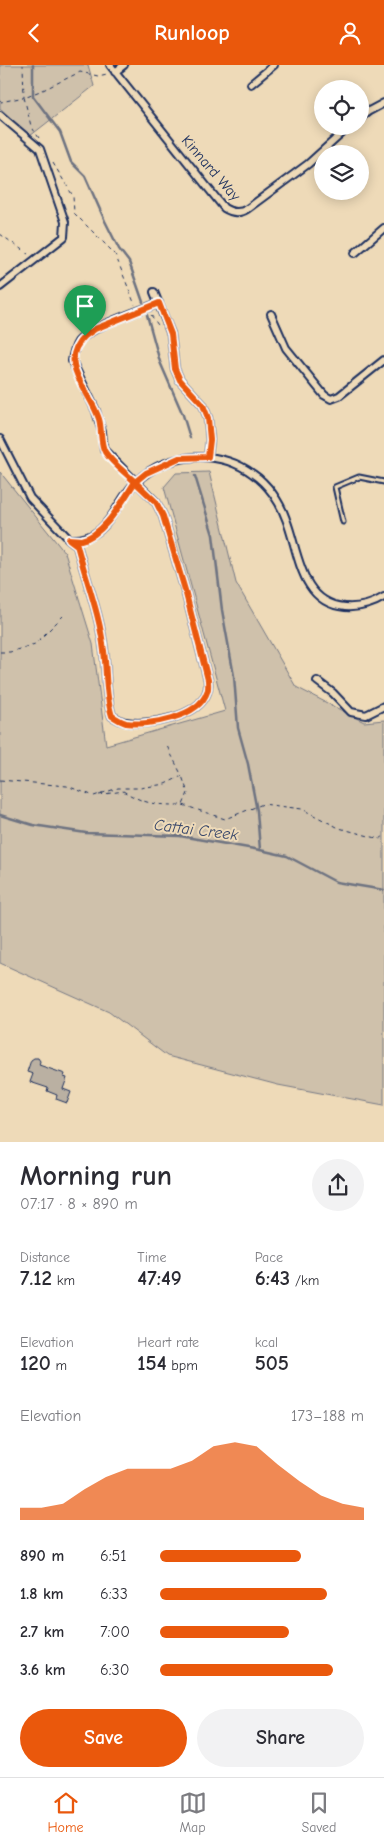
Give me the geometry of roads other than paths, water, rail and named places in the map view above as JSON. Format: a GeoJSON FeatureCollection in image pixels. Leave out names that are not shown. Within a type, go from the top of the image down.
{"type":"FeatureCollection","features":[{"type":"Feature","properties":{"kind":"street","name":"Kinnard Way"},"geometry":{"type":"LineString","coordinates":[[110,65],[224,208],[236,213],[248,209],[300,169],[340,135]]}},
{"type":"Feature","properties":{"kind":"street"},"geometry":{"type":"LineString","coordinates":[[115,72],[124,65]]}},
{"type":"Feature","properties":{"kind":"street"},"geometry":{"type":"LineString","coordinates":[[252,84],[274,65]]}},
{"type":"Feature","properties":{"kind":"street"},"geometry":{"type":"LineString","coordinates":[[369,111],[384,103]]}},
{"type":"Feature","properties":{"kind":"street"},"geometry":{"type":"LineString","coordinates":[[0,115],[40,149],[65,222],[64,237],[0,287]]}},
{"type":"Feature","properties":{"kind":"street"},"geometry":{"type":"LineString","coordinates":[[354,253],[384,228]]}},
{"type":"Feature","properties":{"kind":"street"},"geometry":{"type":"LineString","coordinates":[[154,292],[171,334],[175,369],[180,380],[203,405],[208,418],[210,440],[208,457]]}},
{"type":"Feature","properties":{"kind":"street"},"geometry":{"type":"LineString","coordinates":[[0,439],[30,498],[77,545],[98,620],[104,651],[108,704],[112,716],[125,723],[143,723],[176,717],[193,709],[202,702],[208,691],[208,680],[185,590],[163,516],[156,502],[104,451],[102,432],[96,411],[72,361],[75,348],[85,336],[95,329],[159,303]]}},
{"type":"Feature","properties":{"kind":"street"},"geometry":{"type":"LineString","coordinates":[[271,314],[286,348],[324,395],[331,399],[339,396],[384,360]]}},
{"type":"Feature","properties":{"kind":"street"},"geometry":{"type":"LineString","coordinates":[[69,539],[82,540],[100,530],[108,522],[135,482],[146,473],[179,458],[208,457],[231,462],[253,474],[267,487],[279,503],[306,582],[314,593],[327,603],[342,607],[359,608],[375,603],[384,597]]}},
{"type":"Feature","properties":{"kind":"street"},"geometry":{"type":"LineString","coordinates":[[317,681],[333,693],[351,712],[366,715],[384,706]]}},
{"type":"Feature","properties":{"kind":"lane"},"geometry":{"type":"LineString","coordinates":[[343,522],[334,487],[358,477],[384,482]]}},
{"type":"Feature","properties":{"kind":"waterway"},"geometry":{"type":"LineString","coordinates":[[33,65],[33,96],[60,132],[71,162],[85,176],[119,249],[129,262],[143,302]]}},
{"type":"Feature","properties":{"kind":"waterway"},"geometry":{"type":"LineString","coordinates":[[147,315],[160,362],[183,415],[190,438]]}},
{"type":"Feature","properties":{"kind":"waterway"},"geometry":{"type":"LineString","coordinates":[[195,476],[213,535],[222,610],[234,676],[238,728],[248,764],[257,811],[260,850]]}},
{"type":"Feature","properties":{"kind":"waterway","name":"Cattai Creek"},"geometry":{"type":"LineString","coordinates":[[0,815],[33,825],[86,833],[180,836],[260,850],[287,856],[336,882],[384,890]]}}]}
